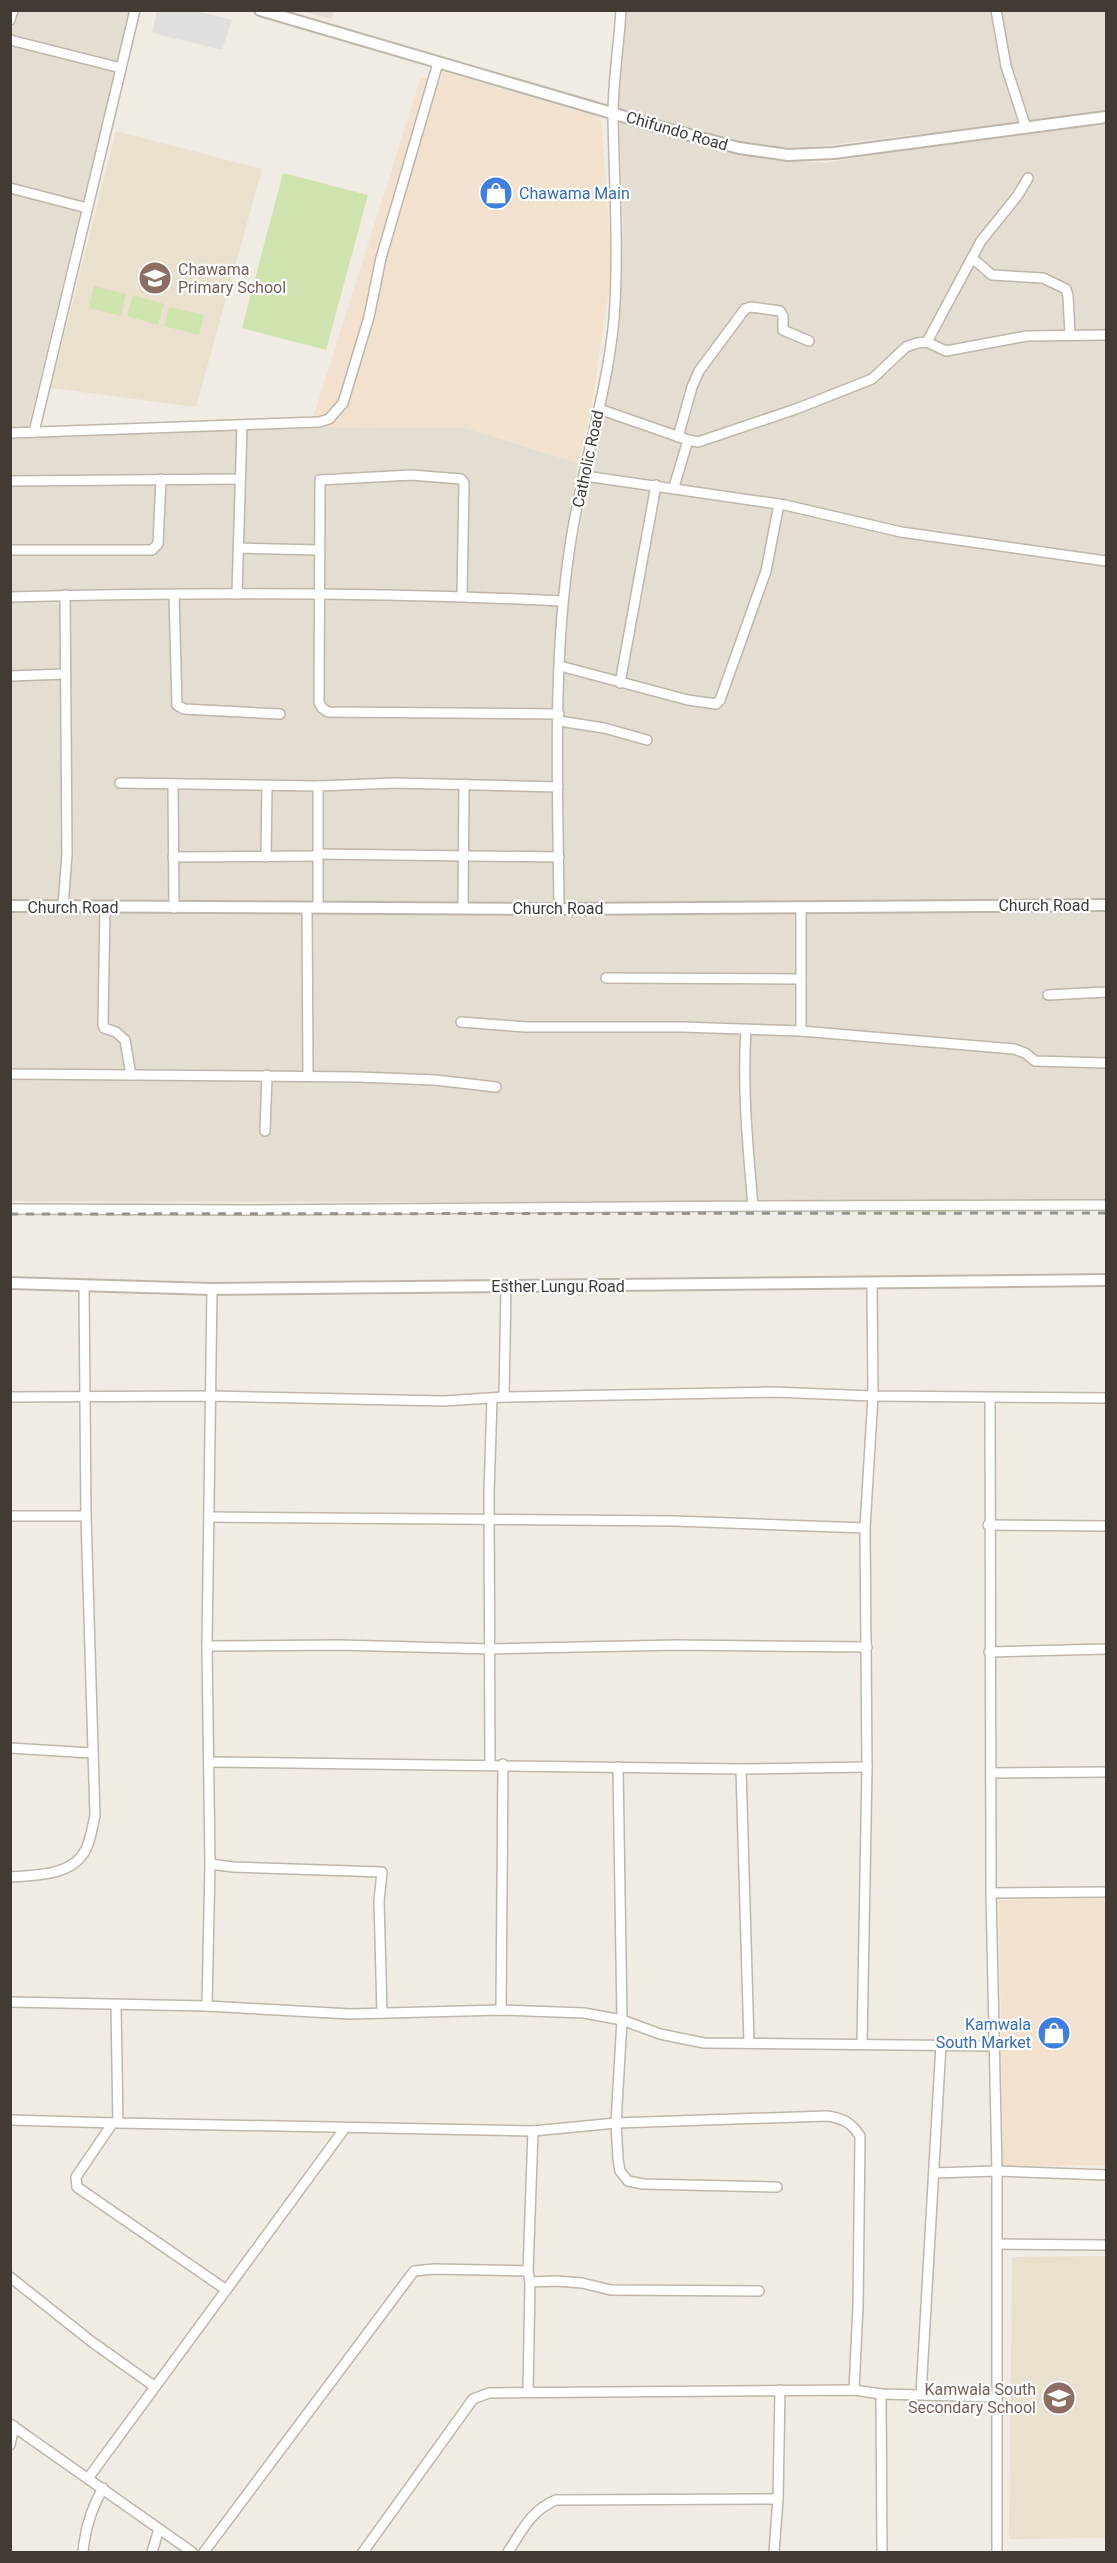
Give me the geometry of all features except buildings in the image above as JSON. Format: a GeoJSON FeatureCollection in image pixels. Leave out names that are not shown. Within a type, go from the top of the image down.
{"type":"FeatureCollection","features":[{"type":"Feature","properties":{"kind":"street"},"geometry":{"type":"LineString","coordinates":[[10,20],[13,10]]}},
{"type":"Feature","properties":{"kind":"street"},"geometry":{"type":"LineString","coordinates":[[34,432],[135,10]]}},
{"type":"Feature","properties":{"kind":"street","name":"Chifundo Road"},"geometry":{"type":"LineString","coordinates":[[260,10],[739,148],[788,155],[834,153],[1107,117]]}},
{"type":"Feature","properties":{"kind":"street","name":"Catholic Road"},"geometry":{"type":"LineString","coordinates":[[559,909],[558,787],[562,601],[570,544],[599,409],[613,321],[616,270],[613,112],[621,10]]}},
{"type":"Feature","properties":{"kind":"street"},"geometry":{"type":"LineString","coordinates":[[996,10],[1004,55],[1026,128]]}},
{"type":"Feature","properties":{"kind":"street"},"geometry":{"type":"LineString","coordinates":[[10,40],[121,68]]}},
{"type":"Feature","properties":{"kind":"street"},"geometry":{"type":"LineString","coordinates":[[10,433],[242,426],[319,422],[329,419],[343,403],[369,317],[381,258],[438,63]]}},
{"type":"Feature","properties":{"kind":"street"},"geometry":{"type":"LineString","coordinates":[[927,342],[989,228],[1018,195],[1028,178]]}},
{"type":"Feature","properties":{"kind":"street"},"geometry":{"type":"LineString","coordinates":[[10,188],[87,208]]}},
{"type":"Feature","properties":{"kind":"street"},"geometry":{"type":"LineString","coordinates":[[972,258],[992,274],[1043,278],[1066,289],[1070,334]]}},
{"type":"Feature","properties":{"kind":"street"},"geometry":{"type":"LineString","coordinates":[[674,487],[692,387],[699,371],[745,309],[751,307],[780,311],[783,316],[783,330],[809,341]]}},
{"type":"Feature","properties":{"kind":"street"},"geometry":{"type":"LineString","coordinates":[[599,409],[683,439],[704,441],[865,382],[882,372],[906,347],[927,342],[946,351],[1027,336],[1107,335]]}},
{"type":"Feature","properties":{"kind":"street"},"geometry":{"type":"LineString","coordinates":[[237,594],[242,426]]}},
{"type":"Feature","properties":{"kind":"street"},"geometry":{"type":"LineString","coordinates":[[462,596],[464,483],[461,479],[411,476],[320,480],[319,702],[322,708],[328,712],[559,718],[647,740]]}},
{"type":"Feature","properties":{"kind":"street"},"geometry":{"type":"LineString","coordinates":[[585,476],[656,484],[779,504],[901,532],[1107,561]]}},
{"type":"Feature","properties":{"kind":"street"},"geometry":{"type":"LineString","coordinates":[[10,550],[152,550],[158,544],[161,479]]}},
{"type":"Feature","properties":{"kind":"street"},"geometry":{"type":"LineString","coordinates":[[10,481],[240,479]]}},
{"type":"Feature","properties":{"kind":"street"},"geometry":{"type":"LineString","coordinates":[[620,683],[656,484]]}},
{"type":"Feature","properties":{"kind":"street"},"geometry":{"type":"LineString","coordinates":[[560,666],[708,705],[716,704],[720,700],[766,571],[779,504]]}},
{"type":"Feature","properties":{"kind":"street"},"geometry":{"type":"LineString","coordinates":[[238,548],[319,550]]}},
{"type":"Feature","properties":{"kind":"street"},"geometry":{"type":"LineString","coordinates":[[10,597],[237,594],[462,596],[562,601]]}},
{"type":"Feature","properties":{"kind":"street"},"geometry":{"type":"LineString","coordinates":[[63,906],[67,854],[65,595]]}},
{"type":"Feature","properties":{"kind":"street"},"geometry":{"type":"LineString","coordinates":[[174,595],[177,705],[184,709],[280,714]]}},
{"type":"Feature","properties":{"kind":"street"},"geometry":{"type":"LineString","coordinates":[[10,676],[66,674]]}},
{"type":"Feature","properties":{"kind":"street"},"geometry":{"type":"LineString","coordinates":[[120,783],[318,786],[396,783],[558,787]]}},
{"type":"Feature","properties":{"kind":"street"},"geometry":{"type":"LineString","coordinates":[[173,784],[174,908]]}},
{"type":"Feature","properties":{"kind":"street"},"geometry":{"type":"LineString","coordinates":[[463,908],[464,784]]}},
{"type":"Feature","properties":{"kind":"street"},"geometry":{"type":"LineString","coordinates":[[266,857],[267,786]]}},
{"type":"Feature","properties":{"kind":"street"},"geometry":{"type":"LineString","coordinates":[[308,1076],[313,907],[318,855],[318,786]]}},
{"type":"Feature","properties":{"kind":"street"},"geometry":{"type":"LineString","coordinates":[[173,857],[318,855],[559,857]]}},
{"type":"Feature","properties":{"kind":"street","name":"Church Road"},"geometry":{"type":"LineString","coordinates":[[10,906],[559,909],[1107,905]]}},
{"type":"Feature","properties":{"kind":"street"},"geometry":{"type":"LineString","coordinates":[[105,907],[103,1024],[104,1028],[116,1032],[125,1040],[131,1075]]}},
{"type":"Feature","properties":{"kind":"street"},"geometry":{"type":"LineString","coordinates":[[801,907],[801,1031]]}},
{"type":"Feature","properties":{"kind":"street"},"geometry":{"type":"LineString","coordinates":[[606,978],[801,979]]}},
{"type":"Feature","properties":{"kind":"street"},"geometry":{"type":"LineString","coordinates":[[1048,995],[1107,992]]}},
{"type":"Feature","properties":{"kind":"street"},"geometry":{"type":"LineString","coordinates":[[461,1022],[526,1027],[682,1027],[801,1031],[1014,1049],[1025,1053],[1035,1061],[1107,1063]]}},
{"type":"Feature","properties":{"kind":"street"},"geometry":{"type":"LineString","coordinates":[[746,1030],[747,1146],[753,1206]]}},
{"type":"Feature","properties":{"kind":"street"},"geometry":{"type":"LineString","coordinates":[[10,1074],[308,1076],[435,1080],[496,1087]]}},
{"type":"Feature","properties":{"kind":"street"},"geometry":{"type":"LineString","coordinates":[[266,1131],[267,1075]]}},
{"type":"Feature","properties":{"kind":"street"},"geometry":{"type":"LineString","coordinates":[[10,1209],[245,1210],[1107,1205]]}},
{"type":"Feature","properties":{"kind":"street","name":"Esther Lungu Road"},"geometry":{"type":"LineString","coordinates":[[10,1283],[212,1289],[1107,1280]]}},
{"type":"Feature","properties":{"kind":"street"},"geometry":{"type":"LineString","coordinates":[[862,2044],[867,1767],[865,1528],[873,1396],[872,1284]]}},
{"type":"Feature","properties":{"kind":"street"},"geometry":{"type":"LineString","coordinates":[[10,1876],[42,1875],[68,1867],[78,1860],[87,1848],[95,1816],[91,1753],[86,1516],[84,1286]]}},
{"type":"Feature","properties":{"kind":"street"},"geometry":{"type":"LineString","coordinates":[[504,1398],[506,1287]]}},
{"type":"Feature","properties":{"kind":"street"},"geometry":{"type":"LineString","coordinates":[[207,2006],[210,1864],[207,1646],[212,1289]]}},
{"type":"Feature","properties":{"kind":"street"},"geometry":{"type":"LineString","coordinates":[[10,1397],[211,1396],[444,1401],[773,1392],[873,1396],[1107,1398]]}},
{"type":"Feature","properties":{"kind":"street"},"geometry":{"type":"LineString","coordinates":[[990,1398],[988,1525],[992,1773],[991,1893],[996,2046],[997,2553]]}},
{"type":"Feature","properties":{"kind":"street"},"geometry":{"type":"LineString","coordinates":[[490,1764],[492,1399]]}},
{"type":"Feature","properties":{"kind":"street"},"geometry":{"type":"LineString","coordinates":[[10,1516],[86,1516]]}},
{"type":"Feature","properties":{"kind":"street"},"geometry":{"type":"LineString","coordinates":[[209,1517],[674,1521],[865,1528]]}},
{"type":"Feature","properties":{"kind":"street"},"geometry":{"type":"LineString","coordinates":[[988,1525],[1107,1526]]}},
{"type":"Feature","properties":{"kind":"street"},"geometry":{"type":"LineString","coordinates":[[207,1646],[339,1645],[490,1649],[676,1645],[867,1647]]}},
{"type":"Feature","properties":{"kind":"street"},"geometry":{"type":"LineString","coordinates":[[989,1652],[1107,1649]]}},
{"type":"Feature","properties":{"kind":"street"},"geometry":{"type":"LineString","coordinates":[[10,1748],[91,1753]]}},
{"type":"Feature","properties":{"kind":"street"},"geometry":{"type":"LineString","coordinates":[[209,1762],[344,1765],[503,1764],[741,1769],[867,1767]]}},
{"type":"Feature","properties":{"kind":"street"},"geometry":{"type":"LineString","coordinates":[[501,2010],[503,1764]]}},
{"type":"Feature","properties":{"kind":"street"},"geometry":{"type":"LineString","coordinates":[[618,1767],[622,2020],[616,2123],[620,2171],[628,2181],[643,2184],[777,2187]]}},
{"type":"Feature","properties":{"kind":"street"},"geometry":{"type":"LineString","coordinates":[[741,1769],[749,2043]]}},
{"type":"Feature","properties":{"kind":"street"},"geometry":{"type":"LineString","coordinates":[[992,1773],[1107,1772]]}},
{"type":"Feature","properties":{"kind":"street"},"geometry":{"type":"LineString","coordinates":[[210,1864],[234,1867],[382,1872],[379,1901],[382,2013]]}},
{"type":"Feature","properties":{"kind":"street"},"geometry":{"type":"LineString","coordinates":[[991,1893],[1107,1892]]}},
{"type":"Feature","properties":{"kind":"street"},"geometry":{"type":"LineString","coordinates":[[10,2002],[116,2006],[207,2006],[350,2014],[501,2010],[584,2013],[622,2020],[660,2034],[704,2043],[996,2046]]}},
{"type":"Feature","properties":{"kind":"street"},"geometry":{"type":"LineString","coordinates":[[116,2006],[115,2124],[76,2177],[77,2187],[225,2289]]}},
{"type":"Feature","properties":{"kind":"street"},"geometry":{"type":"LineString","coordinates":[[921,2394],[941,2044]]}},
{"type":"Feature","properties":{"kind":"street"},"geometry":{"type":"LineString","coordinates":[[10,2120],[533,2131],[616,2123],[827,2116],[842,2118],[855,2128],[860,2136],[861,2155],[854,2390]]}},
{"type":"Feature","properties":{"kind":"street"},"geometry":{"type":"LineString","coordinates":[[89,2477],[154,2385],[186,2345],[345,2128]]}},
{"type":"Feature","properties":{"kind":"street"},"geometry":{"type":"LineString","coordinates":[[528,2392],[530,2282],[528,2271],[533,2131]]}},
{"type":"Feature","properties":{"kind":"street"},"geometry":{"type":"LineString","coordinates":[[934,2173],[997,2171],[1107,2175]]}},
{"type":"Feature","properties":{"kind":"street"},"geometry":{"type":"LineString","coordinates":[[997,2244],[1107,2246]]}},
{"type":"Feature","properties":{"kind":"street"},"geometry":{"type":"LineString","coordinates":[[204,2553],[414,2271],[434,2269],[528,2271]]}},
{"type":"Feature","properties":{"kind":"street"},"geometry":{"type":"LineString","coordinates":[[10,2277],[92,2342],[154,2385]]}},
{"type":"Feature","properties":{"kind":"street"},"geometry":{"type":"LineString","coordinates":[[530,2282],[574,2283],[610,2290],[759,2291]]}},
{"type":"Feature","properties":{"kind":"street"},"geometry":{"type":"LineString","coordinates":[[363,2553],[473,2399],[489,2393],[854,2390],[881,2394],[997,2397]]}},
{"type":"Feature","properties":{"kind":"street"},"geometry":{"type":"LineString","coordinates":[[774,2553],[778,2499],[780,2391]]}},
{"type":"Feature","properties":{"kind":"street"},"geometry":{"type":"LineString","coordinates":[[881,2394],[882,2553]]}},
{"type":"Feature","properties":{"kind":"street"},"geometry":{"type":"LineString","coordinates":[[10,2445],[12,2425],[89,2477],[192,2553]]}},
{"type":"Feature","properties":{"kind":"street"},"geometry":{"type":"LineString","coordinates":[[83,2553],[85,2533],[92,2508],[103,2488]]}},
{"type":"Feature","properties":{"kind":"street"},"geometry":{"type":"LineString","coordinates":[[508,2553],[532,2516],[543,2505],[556,2500],[778,2499]]}},
{"type":"Feature","properties":{"kind":"street"},"geometry":{"type":"LineString","coordinates":[[152,2553],[159,2529]]}},
{"type":"Feature","properties":{"kind":"shaded area"},"geometry":{"type":"Polygon","coordinates":[[[10,11],[129,11],[26,437],[310,427],[466,428],[578,463],[558,601],[557,698],[566,602],[604,399],[618,309],[623,221],[619,122],[728,152],[778,160],[826,163],[1018,129],[917,134],[795,149],[743,144],[617,110],[624,11],[1106,11],[1106,1203],[11,1201],[10,11]]]}},
{"type":"Feature","properties":{"kind":"shaded area"},"geometry":{"type":"Polygon","coordinates":[[[157,11],[197,11],[232,20],[222,50],[152,33],[157,11]]]}},
{"type":"Feature","properties":{"kind":"shaded area"},"geometry":{"type":"Polygon","coordinates":[[[300,11],[334,11],[331,19],[300,11]]]}},
{"type":"Feature","properties":{"kind":"shaded area","name":"Chawama Main"},"geometry":{"type":"Polygon","coordinates":[[[443,72],[601,118],[612,269],[592,404],[578,463],[466,428],[310,427],[421,77],[440,83],[443,72]]]}},
{"type":"Feature","properties":{"kind":"shaded area","name":"Chawama Primary School"},"geometry":{"type":"Polygon","coordinates":[[[116,131],[262,169],[196,407],[51,388],[116,131]]]}},
{"type":"Feature","properties":{"kind":"shaded area","name":"Kamwala South Market"},"geometry":{"type":"Polygon","coordinates":[[[1106,1899],[1106,2165],[1003,2166],[999,1900],[1106,1899]]]}},
{"type":"Feature","properties":{"kind":"shaded area","name":"Kamwala South Secondary School"},"geometry":{"type":"Polygon","coordinates":[[[1106,2256],[1106,2538],[1009,2539],[1012,2257],[1106,2256]]]}},
{"type":"Feature","properties":{"kind":"green space"},"geometry":{"type":"Polygon","coordinates":[[[283,173],[368,195],[326,350],[242,328],[283,173]]]}},
{"type":"Feature","properties":{"kind":"green space"},"geometry":{"type":"Polygon","coordinates":[[[94,286],[126,294],[121,316],[89,308],[94,286]]]}},
{"type":"Feature","properties":{"kind":"green space"},"geometry":{"type":"Polygon","coordinates":[[[133,295],[164,304],[158,325],[127,316],[133,295]]]}},
{"type":"Feature","properties":{"kind":"green space"},"geometry":{"type":"Polygon","coordinates":[[[169,307],[204,315],[199,335],[164,326],[169,307]]]}},
{"type":"Feature","properties":{"kind":"railway"},"geometry":{"type":"LineString","coordinates":[[10,1214],[1106,1213]]}},
{"type":"Feature","properties":{"kind":"place","name":"Chawama Main"},"geometry":{"type":"Point","coordinates":[496,193]}},
{"type":"Feature","properties":{"kind":"place","name":"Chawama Primary School"},"geometry":{"type":"Point","coordinates":[155,278]}},
{"type":"Feature","properties":{"kind":"place","name":"Kamwala South Market"},"geometry":{"type":"Point","coordinates":[1054,2033]}},
{"type":"Feature","properties":{"kind":"place","name":"Kamwala South Secondary School"},"geometry":{"type":"Point","coordinates":[1059,2398]}}]}
